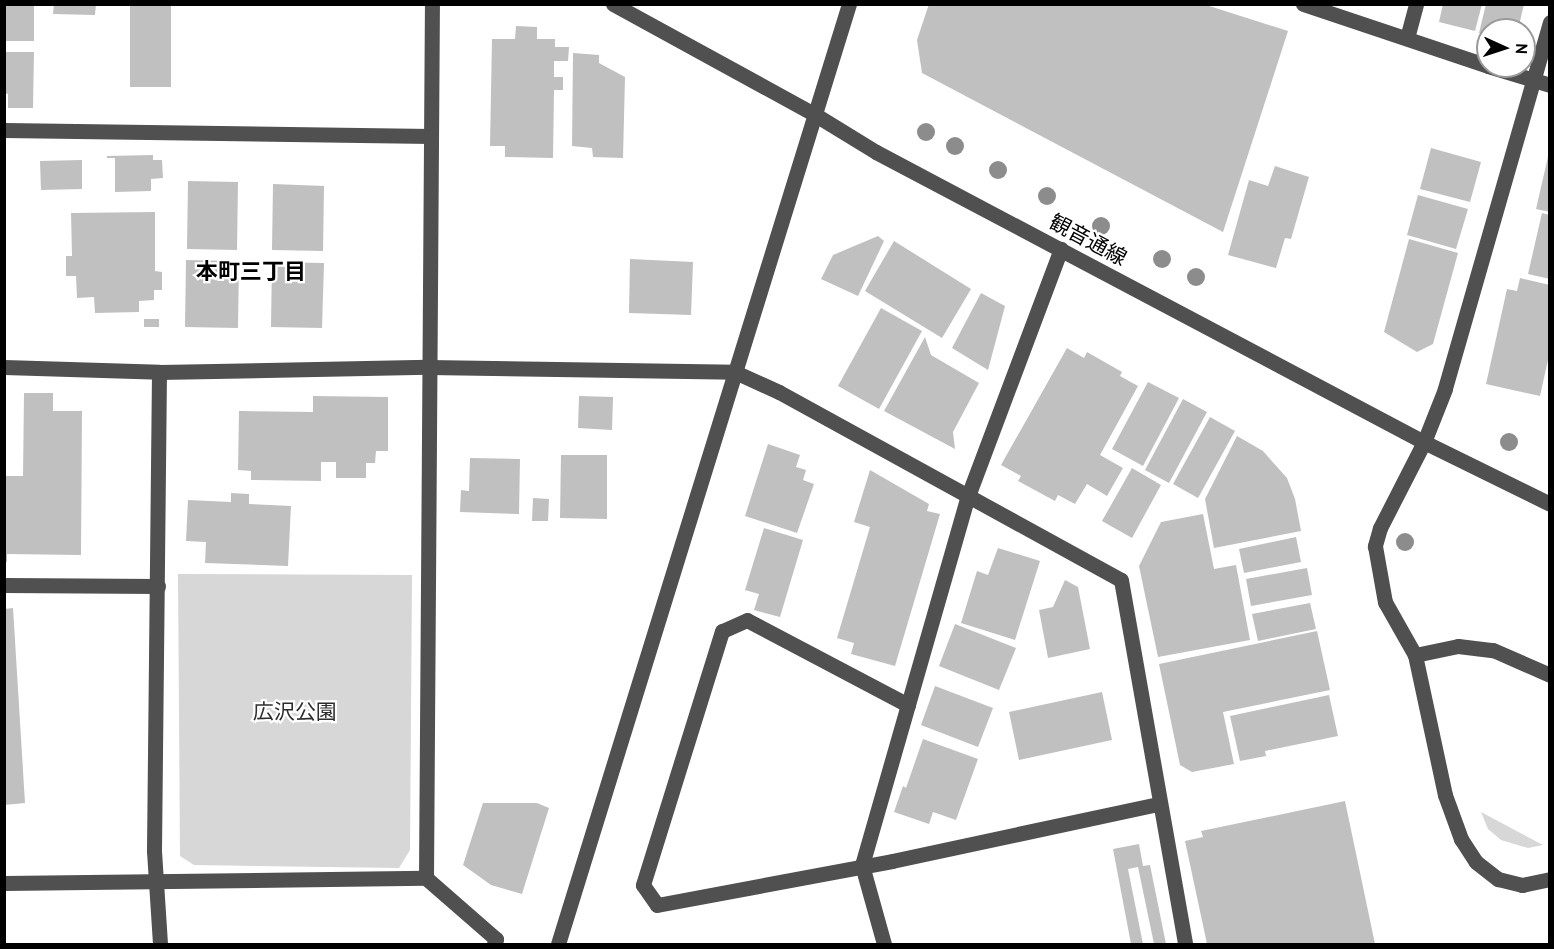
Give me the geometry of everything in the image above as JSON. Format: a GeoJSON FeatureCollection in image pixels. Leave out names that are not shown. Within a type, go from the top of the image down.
{"type":"FeatureCollection","features":[{"type":"Feature","properties":{"kind":"street"},"geometry":{"type":"LineString","coordinates":[[426,878],[432,4]]}},
{"type":"Feature","properties":{"kind":"street","name":"観音通線"},"geometry":{"type":"LineString","coordinates":[[613,4],[814,114],[876,152],[1424,442],[1550,504]]}},
{"type":"Feature","properties":{"kind":"street"},"geometry":{"type":"LineString","coordinates":[[558,945],[849,4]]}},
{"type":"Feature","properties":{"kind":"street"},"geometry":{"type":"LineString","coordinates":[[1303,4],[1327,8],[1476,62]]}},
{"type":"Feature","properties":{"kind":"street"},"geometry":{"type":"LineString","coordinates":[[1407,38],[1416,4]]}},
{"type":"Feature","properties":{"kind":"street"},"geometry":{"type":"LineString","coordinates":[[1550,22],[1445,389],[1424,442],[1380,528],[1375,546],[1385,602],[1415,655],[1445,795],[1461,839],[1476,862],[1498,879],[1522,885],[1550,879]]}},
{"type":"Feature","properties":{"kind":"street"},"geometry":{"type":"LineString","coordinates":[[1525,78],[1550,85]]}},
{"type":"Feature","properties":{"kind":"street"},"geometry":{"type":"LineString","coordinates":[[4,130],[431,136]]}},
{"type":"Feature","properties":{"kind":"street"},"geometry":{"type":"LineString","coordinates":[[884,945],[862,865],[968,496],[1061,249]]}},
{"type":"Feature","properties":{"kind":"street"},"geometry":{"type":"LineString","coordinates":[[4,367],[159,372],[429,367],[735,372],[779,392],[1120,580],[1158,804],[1185,945]]}},
{"type":"Feature","properties":{"kind":"street"},"geometry":{"type":"LineString","coordinates":[[159,372],[154,851],[160,945]]}},
{"type":"Feature","properties":{"kind":"street"},"geometry":{"type":"LineString","coordinates":[[4,585],[158,586]]}},
{"type":"Feature","properties":{"kind":"street"},"geometry":{"type":"LineString","coordinates":[[908,705],[747,620],[722,632],[643,885],[657,905],[1158,804]]}},
{"type":"Feature","properties":{"kind":"street"},"geometry":{"type":"LineString","coordinates":[[1415,655],[1458,646],[1493,650],[1550,675]]}},
{"type":"Feature","properties":{"kind":"street"},"geometry":{"type":"LineString","coordinates":[[4,883],[426,878],[496,939],[494,945]]}},
{"type":"Feature","properties":{"kind":"green space","name":"広沢公園"},"geometry":{"type":"Polygon","coordinates":[[[178,574],[412,575],[410,850],[399,868],[194,865],[180,856],[178,574]]]}},
{"type":"Feature","properties":{"kind":"green space"},"geometry":{"type":"Polygon","coordinates":[[[1481,812],[1543,845],[1528,848],[1501,840],[1488,829],[1481,812]]]}},
{"type":"Feature","properties":{"kind":"building"},"geometry":{"type":"Polygon","coordinates":[[[4,4],[34,4],[34,41],[4,41],[4,4]]]}},
{"type":"Feature","properties":{"kind":"building"},"geometry":{"type":"Polygon","coordinates":[[[54,4],[96,4],[95,15],[53,14],[54,4]]]}},
{"type":"Feature","properties":{"kind":"building"},"geometry":{"type":"Polygon","coordinates":[[[130,4],[171,4],[171,87],[130,87],[130,4]]]}},
{"type":"Feature","properties":{"kind":"building"},"geometry":{"type":"Polygon","coordinates":[[[929,4],[1203,4],[1288,31],[1223,232],[922,73],[917,40],[929,4]]]}},
{"type":"Feature","properties":{"kind":"building"},"geometry":{"type":"Polygon","coordinates":[[[1443,4],[1482,4],[1478,18],[1476,18],[1475,31],[1439,22],[1443,4]]]}},
{"type":"Feature","properties":{"kind":"building"},"geometry":{"type":"Polygon","coordinates":[[[1486,4],[1524,4],[1521,18],[1483,18],[1486,4]]]}},
{"type":"Feature","properties":{"kind":"building"},"geometry":{"type":"Polygon","coordinates":[[[516,26],[537,27],[537,39],[555,39],[555,47],[569,47],[568,61],[554,61],[554,77],[563,77],[563,90],[554,90],[553,158],[505,157],[505,146],[490,146],[492,39],[515,39],[516,26]]]}},
{"type":"Feature","properties":{"kind":"building"},"geometry":{"type":"Polygon","coordinates":[[[4,52],[34,52],[33,108],[8,108],[8,94],[4,93],[4,52]]]}},
{"type":"Feature","properties":{"kind":"building"},"geometry":{"type":"Polygon","coordinates":[[[573,53],[599,55],[599,63],[625,77],[623,158],[593,157],[592,148],[572,146],[573,53]]]}},
{"type":"Feature","properties":{"kind":"building"},"geometry":{"type":"Polygon","coordinates":[[[1431,148],[1481,162],[1470,202],[1420,189],[1431,148]]]}},
{"type":"Feature","properties":{"kind":"building"},"geometry":{"type":"Polygon","coordinates":[[[1550,148],[1550,212],[1536,209],[1550,148]]]}},
{"type":"Feature","properties":{"kind":"building"},"geometry":{"type":"Polygon","coordinates":[[[153,155],[153,160],[162,160],[163,178],[151,179],[151,191],[115,192],[115,158],[107,158],[107,156],[153,155]]]}},
{"type":"Feature","properties":{"kind":"building"},"geometry":{"type":"Polygon","coordinates":[[[82,160],[82,189],[41,190],[40,161],[82,160]]]}},
{"type":"Feature","properties":{"kind":"building"},"geometry":{"type":"Polygon","coordinates":[[[1275,166],[1309,177],[1291,239],[1285,238],[1276,268],[1228,255],[1249,180],[1268,186],[1275,166]]]}},
{"type":"Feature","properties":{"kind":"building"},"geometry":{"type":"Polygon","coordinates":[[[188,181],[238,182],[237,250],[187,249],[188,181]]]}},
{"type":"Feature","properties":{"kind":"building"},"geometry":{"type":"Polygon","coordinates":[[[273,184],[324,186],[323,251],[272,250],[273,184]]]}},
{"type":"Feature","properties":{"kind":"building"},"geometry":{"type":"Polygon","coordinates":[[[1418,195],[1468,209],[1456,249],[1407,235],[1418,195]]]}},
{"type":"Feature","properties":{"kind":"building"},"geometry":{"type":"Polygon","coordinates":[[[155,212],[155,271],[162,272],[162,290],[154,290],[154,300],[139,301],[139,312],[95,313],[94,297],[77,298],[76,276],[66,276],[66,256],[72,256],[71,213],[155,212]]]}},
{"type":"Feature","properties":{"kind":"building"},"geometry":{"type":"Polygon","coordinates":[[[1542,213],[1550,215],[1550,279],[1528,274],[1542,213]]]}},
{"type":"Feature","properties":{"kind":"building"},"geometry":{"type":"Polygon","coordinates":[[[878,236],[884,241],[858,296],[821,279],[833,255],[878,236]]]}},
{"type":"Feature","properties":{"kind":"building"},"geometry":{"type":"Polygon","coordinates":[[[1409,239],[1458,253],[1433,344],[1417,352],[1384,332],[1409,239]]]}},
{"type":"Feature","properties":{"kind":"building"},"geometry":{"type":"Polygon","coordinates":[[[894,241],[971,289],[942,338],[865,291],[894,241]]]}},
{"type":"Feature","properties":{"kind":"building"},"geometry":{"type":"Polygon","coordinates":[[[630,259],[693,262],[691,315],[629,313],[630,259]]]}},
{"type":"Feature","properties":{"kind":"building"},"geometry":{"type":"Polygon","coordinates":[[[186,260],[239,261],[238,328],[185,327],[186,260]]]}},
{"type":"Feature","properties":{"kind":"building"},"geometry":{"type":"Polygon","coordinates":[[[272,262],[324,263],[322,328],[271,327],[272,262]]]}},
{"type":"Feature","properties":{"kind":"building"},"geometry":{"type":"Polygon","coordinates":[[[1520,278],[1550,285],[1550,351],[1540,396],[1486,384],[1507,289],[1517,291],[1520,278]]]}},
{"type":"Feature","properties":{"kind":"building"},"geometry":{"type":"Polygon","coordinates":[[[981,293],[1005,306],[988,370],[952,348],[981,293]]]}},
{"type":"Feature","properties":{"kind":"building"},"geometry":{"type":"Polygon","coordinates":[[[881,308],[922,331],[879,409],[838,386],[881,308]]]}},
{"type":"Feature","properties":{"kind":"building"},"geometry":{"type":"Polygon","coordinates":[[[144,319],[159,319],[159,327],[144,327],[144,319]]]}},
{"type":"Feature","properties":{"kind":"building"},"geometry":{"type":"Polygon","coordinates":[[[925,337],[931,355],[979,383],[953,432],[955,449],[884,411],[925,337]]]}},
{"type":"Feature","properties":{"kind":"building"},"geometry":{"type":"Polygon","coordinates":[[[1067,348],[1084,358],[1087,352],[1122,372],[1120,376],[1138,386],[1100,455],[1123,468],[1107,496],[1087,484],[1075,504],[1058,495],[1055,501],[1018,481],[1021,476],[1001,465],[1067,348]]]}},
{"type":"Feature","properties":{"kind":"building"},"geometry":{"type":"Polygon","coordinates":[[[1148,382],[1179,398],[1143,466],[1112,449],[1148,382]]]}},
{"type":"Feature","properties":{"kind":"building"},"geometry":{"type":"Polygon","coordinates":[[[24,393],[53,393],[53,411],[82,411],[81,555],[7,554],[7,562],[4,562],[4,476],[23,476],[24,393]]]}},
{"type":"Feature","properties":{"kind":"building"},"geometry":{"type":"Polygon","coordinates":[[[313,396],[388,397],[388,451],[376,451],[375,463],[366,463],[366,478],[336,478],[336,462],[321,462],[321,481],[251,480],[251,471],[238,470],[239,411],[313,412],[313,396]]]}},
{"type":"Feature","properties":{"kind":"building"},"geometry":{"type":"Polygon","coordinates":[[[579,396],[613,397],[612,430],[578,428],[579,396]]]}},
{"type":"Feature","properties":{"kind":"building"},"geometry":{"type":"Polygon","coordinates":[[[1183,399],[1207,412],[1169,483],[1145,470],[1183,399]]]}},
{"type":"Feature","properties":{"kind":"building"},"geometry":{"type":"Polygon","coordinates":[[[1210,417],[1235,431],[1198,498],[1173,484],[1210,417]]]}},
{"type":"Feature","properties":{"kind":"building"},"geometry":{"type":"Polygon","coordinates":[[[1237,436],[1263,451],[1287,478],[1295,499],[1301,531],[1214,548],[1205,499],[1237,436]]]}},
{"type":"Feature","properties":{"kind":"building"},"geometry":{"type":"Polygon","coordinates":[[[768,444],[800,455],[796,467],[806,470],[803,480],[814,484],[797,533],[745,516],[768,444]]]}},
{"type":"Feature","properties":{"kind":"building"},"geometry":{"type":"Polygon","coordinates":[[[561,455],[607,455],[607,519],[560,518],[561,455]]]}},
{"type":"Feature","properties":{"kind":"building"},"geometry":{"type":"Polygon","coordinates":[[[470,458],[520,459],[519,514],[460,512],[461,490],[469,491],[470,458]]]}},
{"type":"Feature","properties":{"kind":"building"},"geometry":{"type":"Polygon","coordinates":[[[1132,468],[1161,485],[1132,538],[1102,521],[1132,468]]]}},
{"type":"Feature","properties":{"kind":"building"},"geometry":{"type":"Polygon","coordinates":[[[870,470],[929,504],[927,511],[940,514],[895,666],[851,654],[854,643],[837,638],[870,527],[854,522],[870,470]]]}},
{"type":"Feature","properties":{"kind":"building"},"geometry":{"type":"Polygon","coordinates":[[[231,493],[249,494],[249,504],[291,506],[288,566],[205,563],[206,542],[186,541],[188,500],[231,502],[231,493]]]}},
{"type":"Feature","properties":{"kind":"building"},"geometry":{"type":"Polygon","coordinates":[[[533,498],[549,499],[548,521],[532,521],[533,498]]]}},
{"type":"Feature","properties":{"kind":"building"},"geometry":{"type":"Polygon","coordinates":[[[1203,514],[1214,569],[1236,565],[1250,640],[1158,657],[1139,566],[1161,522],[1203,514]]]}},
{"type":"Feature","properties":{"kind":"building"},"geometry":{"type":"Polygon","coordinates":[[[764,528],[803,540],[780,617],[754,610],[759,594],[745,590],[764,528]]]}},
{"type":"Feature","properties":{"kind":"building"},"geometry":{"type":"Polygon","coordinates":[[[1296,537],[1301,562],[1244,573],[1239,549],[1296,537]]]}},
{"type":"Feature","properties":{"kind":"building"},"geometry":{"type":"Polygon","coordinates":[[[998,548],[1040,561],[1015,640],[961,623],[977,571],[988,575],[998,548]]]}},
{"type":"Feature","properties":{"kind":"building"},"geometry":{"type":"Polygon","coordinates":[[[1307,568],[1312,595],[1251,606],[1246,579],[1307,568]]]}},
{"type":"Feature","properties":{"kind":"building"},"geometry":{"type":"Polygon","coordinates":[[[1065,580],[1078,587],[1090,649],[1048,658],[1039,610],[1053,607],[1065,580]]]}},
{"type":"Feature","properties":{"kind":"building"},"geometry":{"type":"Polygon","coordinates":[[[1310,603],[1316,629],[1258,641],[1252,614],[1310,603]]]}},
{"type":"Feature","properties":{"kind":"building"},"geometry":{"type":"Polygon","coordinates":[[[13,608],[25,803],[4,805],[4,609],[13,608]]]}},
{"type":"Feature","properties":{"kind":"building"},"geometry":{"type":"Polygon","coordinates":[[[955,624],[1016,648],[999,690],[939,666],[955,624]]]}},
{"type":"Feature","properties":{"kind":"building"},"geometry":{"type":"Polygon","coordinates":[[[1317,631],[1330,690],[1223,712],[1234,764],[1192,772],[1180,765],[1159,664],[1317,631]]]}},
{"type":"Feature","properties":{"kind":"building"},"geometry":{"type":"Polygon","coordinates":[[[935,686],[993,708],[978,747],[921,725],[935,686]]]}},
{"type":"Feature","properties":{"kind":"building"},"geometry":{"type":"Polygon","coordinates":[[[1102,692],[1112,740],[1019,760],[1009,712],[1102,692]]]}},
{"type":"Feature","properties":{"kind":"building"},"geometry":{"type":"Polygon","coordinates":[[[1329,695],[1338,736],[1265,751],[1266,756],[1240,761],[1230,716],[1329,695]]]}},
{"type":"Feature","properties":{"kind":"building"},"geometry":{"type":"Polygon","coordinates":[[[923,739],[978,759],[956,820],[933,812],[929,824],[894,812],[903,786],[906,788],[923,739]]]}},
{"type":"Feature","properties":{"kind":"building"},"geometry":{"type":"Polygon","coordinates":[[[1345,801],[1375,944],[1207,944],[1185,841],[1203,837],[1201,831],[1345,801]]]}},
{"type":"Feature","properties":{"kind":"building"},"geometry":{"type":"Polygon","coordinates":[[[483,803],[537,803],[549,808],[522,894],[491,885],[463,865],[483,803]]]}},
{"type":"Feature","properties":{"kind":"building"},"geometry":{"type":"Polygon","coordinates":[[[1139,844],[1143,866],[1150,865],[1166,944],[1154,944],[1138,867],[1128,869],[1143,944],[1131,944],[1113,849],[1139,844]]]}},
{"type":"Feature","properties":{"kind":"district","name":"本町三丁目"},"geometry":{"type":"Point","coordinates":[251,272]}}]}
